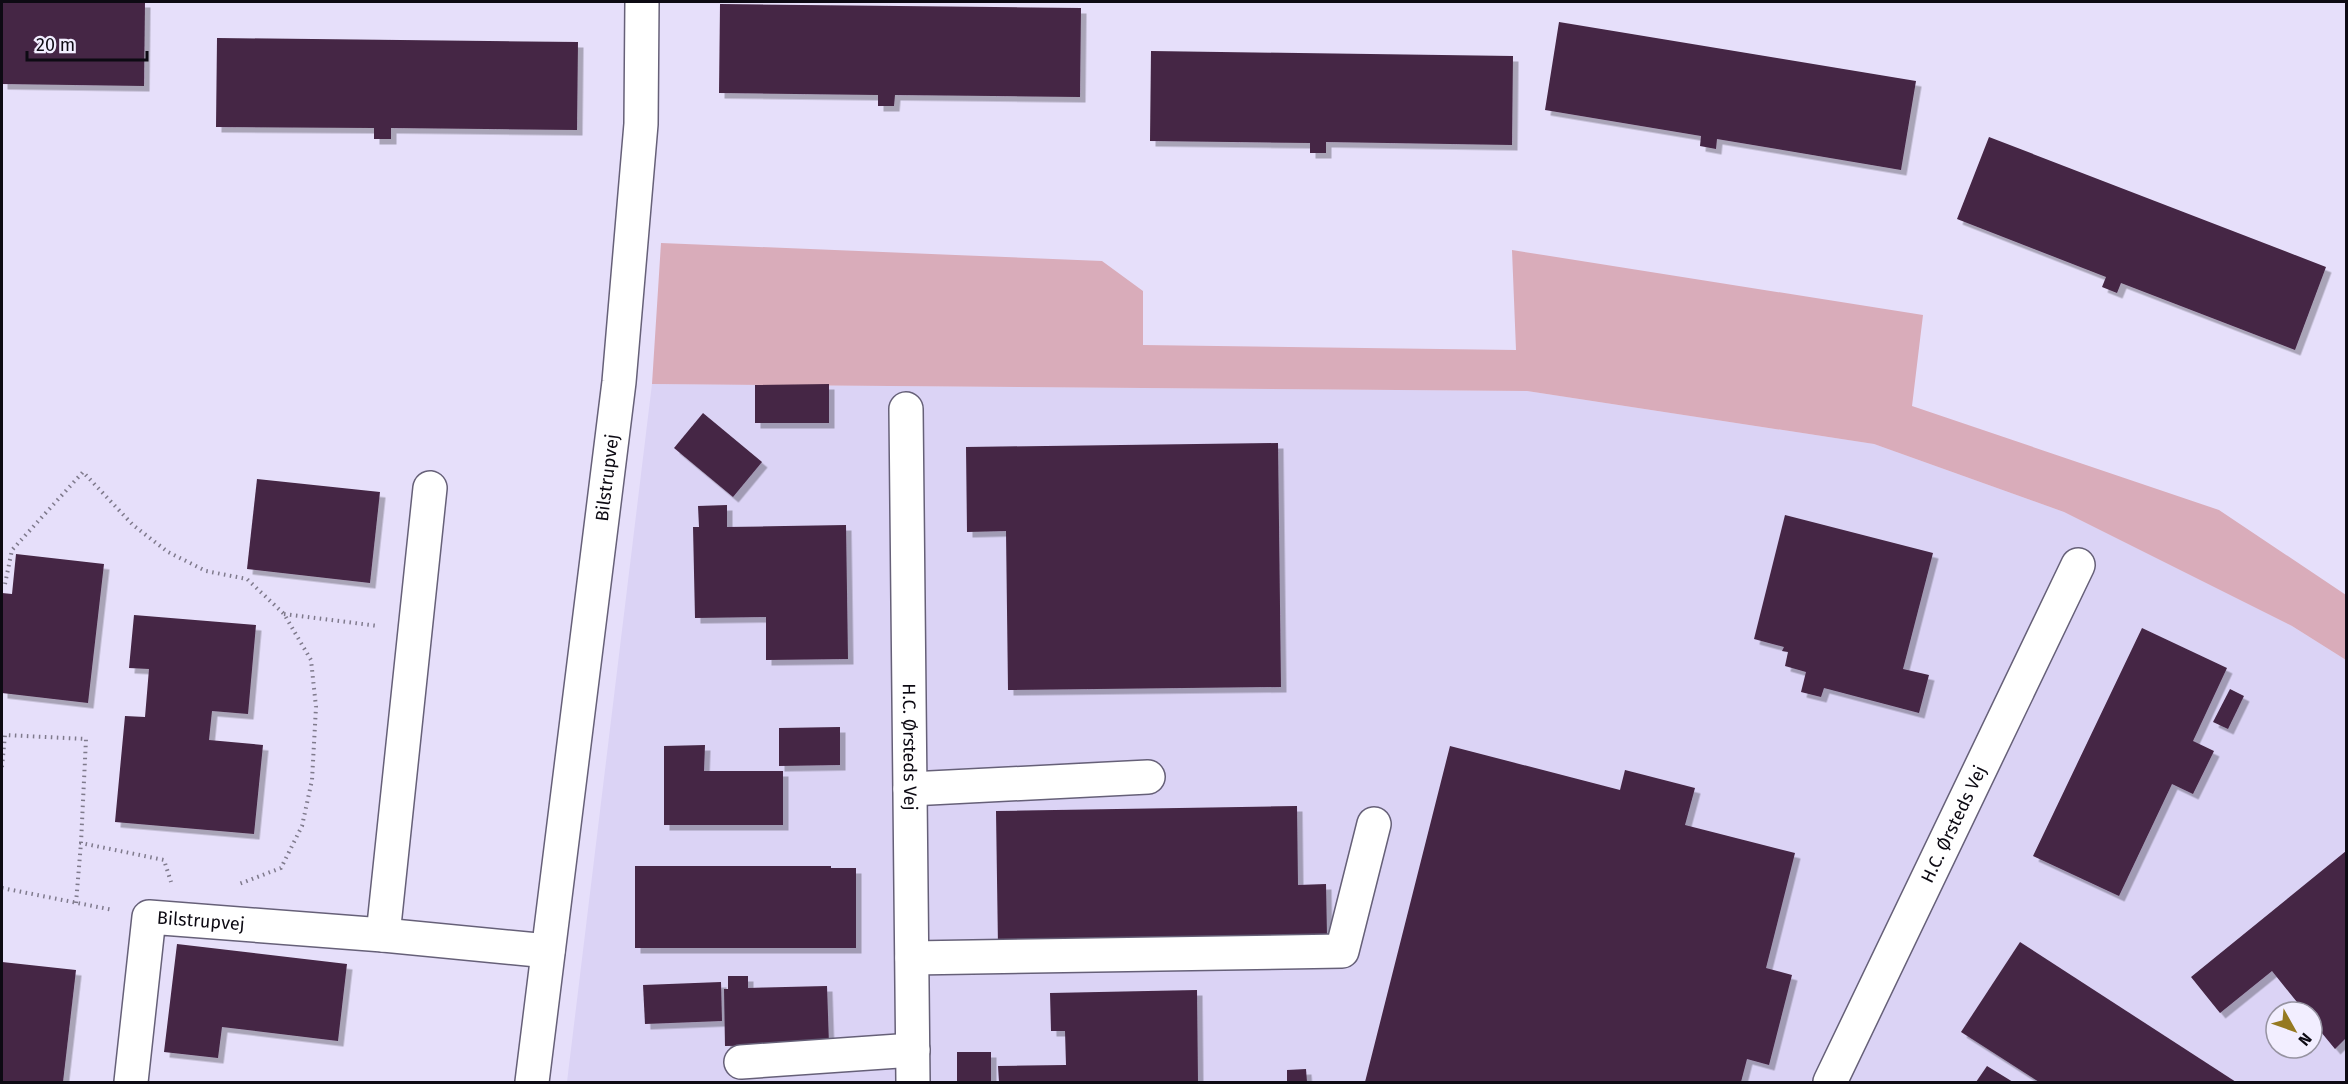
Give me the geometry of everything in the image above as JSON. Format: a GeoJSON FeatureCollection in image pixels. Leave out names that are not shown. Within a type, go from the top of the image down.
{"type":"FeatureCollection","features":[{"type":"Feature","properties":{"kind":"street","name":"Bilstrupvej"},"geometry":{"type":"LineString","coordinates":[[532,1083],[619,382],[640,124],[642,2]]}},
{"type":"Feature","properties":{"kind":"street","name":"H.C. Ørsteds Vej"},"geometry":{"type":"LineString","coordinates":[[906,410],[913,1083]]}},
{"type":"Feature","properties":{"kind":"street"},"geometry":{"type":"LineString","coordinates":[[382,935],[430,488]]}},
{"type":"Feature","properties":{"kind":"street","name":"H.C. Ørsteds Vej"},"geometry":{"type":"LineString","coordinates":[[1830,1083],[2078,565]]}},
{"type":"Feature","properties":{"kind":"street"},"geometry":{"type":"LineString","coordinates":[[910,789],[1148,777]]}},
{"type":"Feature","properties":{"kind":"street"},"geometry":{"type":"LineString","coordinates":[[912,958],[1342,951],[1374,824]]}},
{"type":"Feature","properties":{"kind":"street","name":"Bilstrupvej"},"geometry":{"type":"LineString","coordinates":[[131,1083],[149,917],[382,935],[548,951]]}},
{"type":"Feature","properties":{"kind":"street"},"geometry":{"type":"LineString","coordinates":[[741,1062],[913,1050]]}},
{"type":"Feature","properties":{"kind":"path"},"geometry":{"type":"LineString","coordinates":[[4,584],[12,550],[83,472],[133,525],[168,552],[206,571],[247,579],[284,614],[311,660],[316,707],[312,780],[302,826],[281,868],[241,884],[230,885]]}},
{"type":"Feature","properties":{"kind":"path"},"geometry":{"type":"LineString","coordinates":[[284,614],[415,630]]}},
{"type":"Feature","properties":{"kind":"path"},"geometry":{"type":"LineString","coordinates":[[2,767],[4,735],[86,739],[76,903]]}},
{"type":"Feature","properties":{"kind":"path"},"geometry":{"type":"LineString","coordinates":[[81,843],[164,860],[184,920]]}},
{"type":"Feature","properties":{"kind":"path"},"geometry":{"type":"LineString","coordinates":[[2,888],[149,917]]}},
{"type":"Feature","properties":{"kind":"shaded area"},"geometry":{"type":"Polygon","coordinates":[[[661,243],[1102,261],[1143,291],[1143,345],[1516,350],[1512,250],[1923,315],[1912,406],[2219,510],[2346,595],[2346,660],[2292,626],[2064,512],[1874,444],[1527,391],[652,384],[661,243]]]}},
{"type":"Feature","properties":{"kind":"shaded area"},"geometry":{"type":"Polygon","coordinates":[[[652,384],[1527,391],[1874,444],[2064,512],[2292,626],[2346,660],[2346,1082],[567,1082],[652,384]]]}},
{"type":"Feature","properties":{"kind":"building"},"geometry":{"type":"Polygon","coordinates":[[[2,2],[145,2],[144,86],[2,84],[2,2]]]}},
{"type":"Feature","properties":{"kind":"building"},"geometry":{"type":"Polygon","coordinates":[[[720,4],[1081,8],[1080,97],[895,95],[894,106],[878,106],[878,95],[719,93],[720,4]]]}},
{"type":"Feature","properties":{"kind":"building"},"geometry":{"type":"Polygon","coordinates":[[[1559,22],[1916,81],[1901,170],[1717,139],[1716,149],[1700,146],[1701,136],[1545,110],[1559,22]]]}},
{"type":"Feature","properties":{"kind":"building"},"geometry":{"type":"Polygon","coordinates":[[[217,38],[578,42],[577,130],[391,128],[391,139],[374,139],[374,128],[216,127],[217,38]]]}},
{"type":"Feature","properties":{"kind":"building"},"geometry":{"type":"Polygon","coordinates":[[[1151,51],[1513,56],[1512,145],[1326,142],[1326,153],[1310,153],[1310,143],[1150,141],[1151,51]]]}},
{"type":"Feature","properties":{"kind":"building"},"geometry":{"type":"Polygon","coordinates":[[[1989,137],[2326,267],[2295,350],[2121,283],[2117,293],[2102,287],[2106,277],[1957,219],[1989,137]]]}},
{"type":"Feature","properties":{"kind":"building"},"geometry":{"type":"Polygon","coordinates":[[[829,384],[829,423],[755,423],[755,385],[829,384]]]}},
{"type":"Feature","properties":{"kind":"building"},"geometry":{"type":"Polygon","coordinates":[[[703,413],[762,462],[733,497],[674,448],[703,413]]]}},
{"type":"Feature","properties":{"kind":"building"},"geometry":{"type":"Polygon","coordinates":[[[1278,443],[1281,687],[1008,690],[1006,531],[967,532],[966,447],[1278,443]]]}},
{"type":"Feature","properties":{"kind":"building"},"geometry":{"type":"Polygon","coordinates":[[[257,479],[380,492],[370,583],[247,569],[257,479]]]}},
{"type":"Feature","properties":{"kind":"building"},"geometry":{"type":"Polygon","coordinates":[[[727,505],[727,527],[846,525],[848,659],[766,660],[766,617],[695,618],[693,527],[699,527],[698,506],[727,505]]]}},
{"type":"Feature","properties":{"kind":"building"},"geometry":{"type":"Polygon","coordinates":[[[1785,515],[1933,553],[1903,669],[1929,675],[1919,713],[1824,688],[1821,697],[1801,692],[1806,672],[1785,666],[1788,652],[1782,651],[1784,647],[1754,639],[1785,515]]]}},
{"type":"Feature","properties":{"kind":"building"},"geometry":{"type":"Polygon","coordinates":[[[16,554],[104,564],[88,703],[2,693],[2,593],[12,594],[16,554]]]}},
{"type":"Feature","properties":{"kind":"building"},"geometry":{"type":"Polygon","coordinates":[[[134,615],[256,625],[248,714],[212,711],[209,740],[263,745],[254,834],[115,822],[125,716],[145,717],[149,669],[129,668],[134,615]]]}},
{"type":"Feature","properties":{"kind":"building"},"geometry":{"type":"Polygon","coordinates":[[[2142,628],[2227,668],[2193,741],[2214,751],[2193,794],[2172,784],[2119,896],[2033,856],[2142,628]]]}},
{"type":"Feature","properties":{"kind":"building"},"geometry":{"type":"Polygon","coordinates":[[[2230,689],[2244,696],[2228,729],[2213,722],[2230,689]]]}},
{"type":"Feature","properties":{"kind":"building"},"geometry":{"type":"Polygon","coordinates":[[[840,727],[840,765],[779,766],[779,728],[840,727]]]}},
{"type":"Feature","properties":{"kind":"building"},"geometry":{"type":"Polygon","coordinates":[[[705,745],[704,771],[783,771],[783,825],[664,825],[664,746],[705,745]]]}},
{"type":"Feature","properties":{"kind":"building"},"geometry":{"type":"Polygon","coordinates":[[[1450,746],[1620,790],[1625,770],[1695,788],[1685,825],[1795,853],[1766,968],[1792,975],[1769,1065],[1747,1059],[1741,1082],[1365,1082],[1450,746]]]}},
{"type":"Feature","properties":{"kind":"building"},"geometry":{"type":"Polygon","coordinates":[[[1297,806],[1298,885],[1326,884],[1327,936],[998,947],[996,811],[1297,806]]]}},
{"type":"Feature","properties":{"kind":"building"},"geometry":{"type":"Polygon","coordinates":[[[2346,851],[2346,1038],[2335,1049],[2324,1036],[2324,1000],[2295,1000],[2272,971],[2220,1013],[2191,977],[2346,851]]]}},
{"type":"Feature","properties":{"kind":"building"},"geometry":{"type":"Polygon","coordinates":[[[635,866],[856,868],[856,948],[635,948],[635,866]]]}},
{"type":"Feature","properties":{"kind":"building"},"geometry":{"type":"Polygon","coordinates":[[[2020,942],[2236,1082],[2039,1082],[1961,1032],[2020,942]]]}},
{"type":"Feature","properties":{"kind":"building"},"geometry":{"type":"Polygon","coordinates":[[[177,944],[347,964],[338,1041],[222,1027],[218,1058],[164,1052],[177,944]]]}},
{"type":"Feature","properties":{"kind":"building"},"geometry":{"type":"Polygon","coordinates":[[[2,962],[76,970],[63,1082],[2,1082],[2,962]]]}},
{"type":"Feature","properties":{"kind":"building"},"geometry":{"type":"Polygon","coordinates":[[[728,976],[748,976],[748,988],[827,986],[829,1044],[725,1046],[724,989],[728,989],[728,976]]]}},
{"type":"Feature","properties":{"kind":"building"},"geometry":{"type":"Polygon","coordinates":[[[721,982],[722,1021],[645,1024],[643,985],[721,982]]]}},
{"type":"Feature","properties":{"kind":"building"},"geometry":{"type":"Polygon","coordinates":[[[1197,990],[1198,1082],[999,1082],[998,1066],[1066,1065],[1065,1031],[1051,1031],[1050,993],[1197,990]]]}},
{"type":"Feature","properties":{"kind":"building"},"geometry":{"type":"Polygon","coordinates":[[[957,1052],[991,1052],[991,1082],[957,1082],[957,1052]]]}},
{"type":"Feature","properties":{"kind":"building"},"geometry":{"type":"Polygon","coordinates":[[[1987,1066],[2013,1082],[1976,1082],[1987,1066]]]}},
{"type":"Feature","properties":{"kind":"building"},"geometry":{"type":"Polygon","coordinates":[[[1306,1069],[1307,1082],[1287,1082],[1287,1070],[1306,1069]]]}}]}
